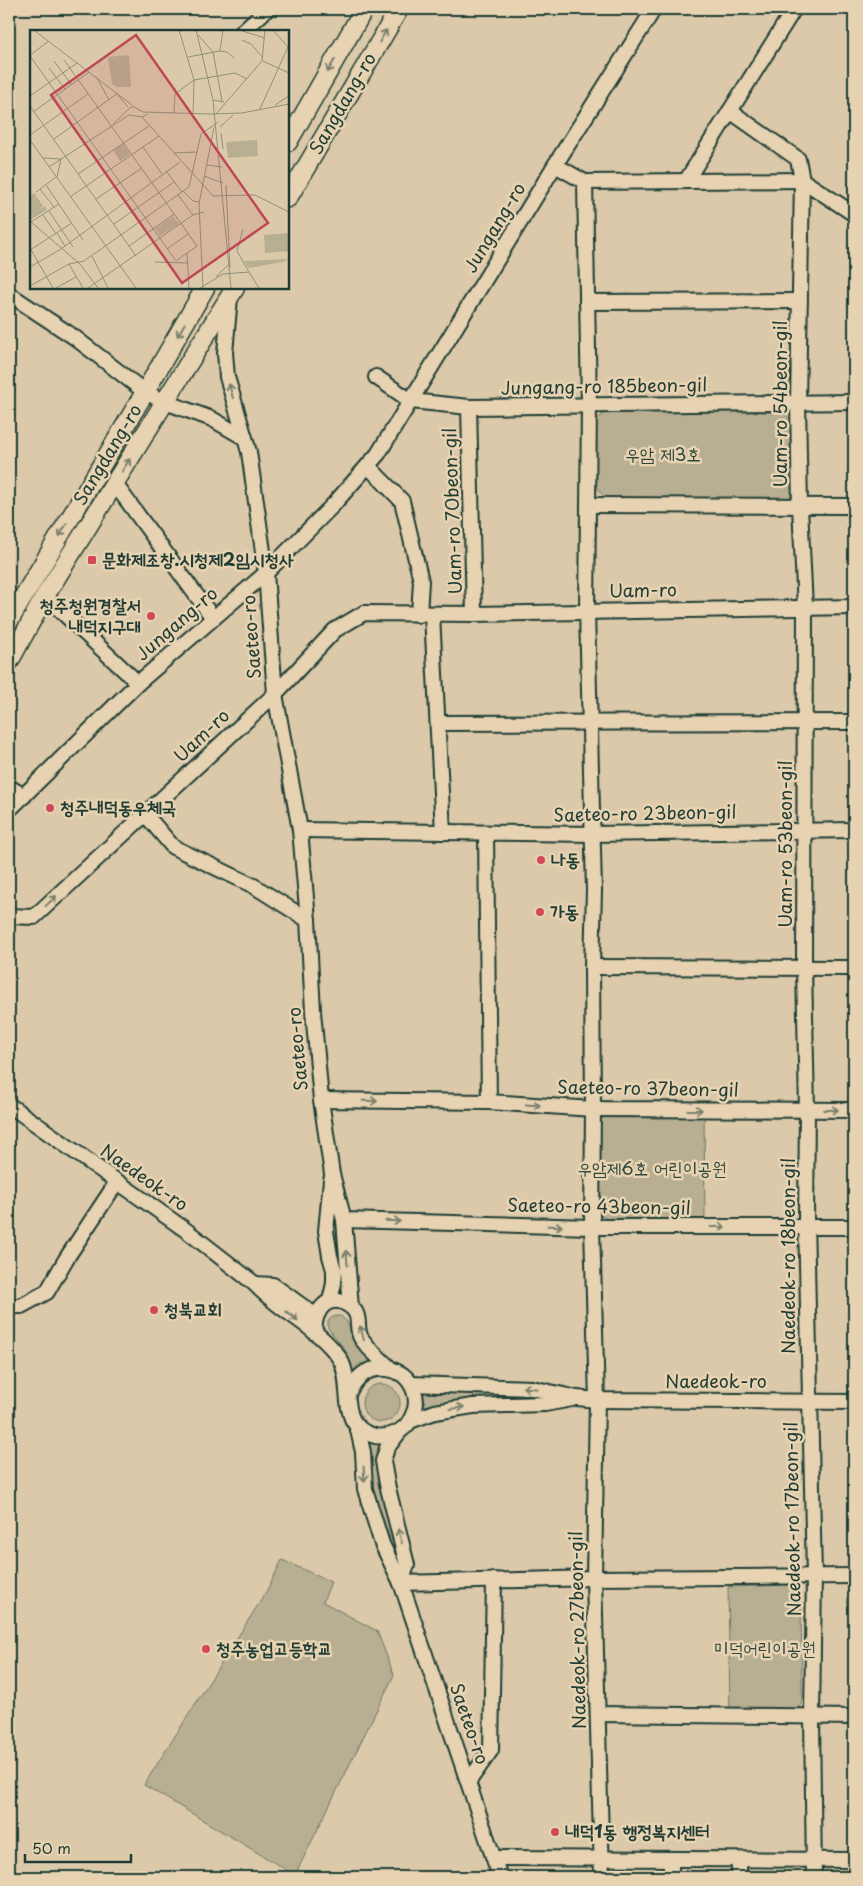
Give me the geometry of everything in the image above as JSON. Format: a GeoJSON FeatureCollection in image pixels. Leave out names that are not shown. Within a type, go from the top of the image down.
{"type":"FeatureCollection","features":[{"type":"Feature","properties":{"kind":"main road","name":"Sangdang-ro"},"geometry":{"type":"LineString","coordinates":[[289,140],[364,9]]}},
{"type":"Feature","properties":{"kind":"main road","name":"Sangdang-ro"},"geometry":{"type":"LineString","coordinates":[[289,196],[399,9]]}},
{"type":"Feature","properties":{"kind":"main road","name":"Sangdang-ro"},"geometry":{"type":"LineString","coordinates":[[9,621],[204,289]]}},
{"type":"Feature","properties":{"kind":"main road","name":"Sangdang-ro"},"geometry":{"type":"LineString","coordinates":[[9,662],[46,596],[233,292]]}},
{"type":"Feature","properties":{"kind":"street"},"geometry":{"type":"LineString","coordinates":[[244,30],[267,9]]}},
{"type":"Feature","properties":{"kind":"street","name":"Jungang-ro"},"geometry":{"type":"LineString","coordinates":[[9,810],[138,683],[266,573],[334,504],[378,454],[555,165],[654,9]]}},
{"type":"Feature","properties":{"kind":"street"},"geometry":{"type":"LineString","coordinates":[[686,181],[794,9]]}},
{"type":"Feature","properties":{"kind":"street","name":"Uam-ro 54beon-gil"},"geometry":{"type":"LineString","coordinates":[[730,111],[798,159],[802,180],[798,402],[800,507],[805,608]]}},
{"type":"Feature","properties":{"kind":"street"},"geometry":{"type":"LineString","coordinates":[[555,165],[586,182],[802,180],[854,214]]}},
{"type":"Feature","properties":{"kind":"street","name":"Naedeok-ro 27beon-gil"},"geometry":{"type":"LineString","coordinates":[[586,182],[589,406],[587,611],[594,890],[592,968],[592,1227],[597,1400],[594,1578],[602,1877]]}},
{"type":"Feature","properties":{"kind":"street","name":"Saeteo-ro"},"geometry":{"type":"LineString","coordinates":[[233,292],[225,353],[227,377],[249,452],[266,573],[275,694],[300,830],[308,920],[312,1011],[332,1174]]}},
{"type":"Feature","properties":{"kind":"street"},"geometry":{"type":"LineString","coordinates":[[9,294],[74,337],[145,392],[165,402],[228,426],[245,438]]}},
{"type":"Feature","properties":{"kind":"street","name":"Uam-ro 54beon-gil"},"geometry":{"type":"LineString","coordinates":[[587,302],[800,301]]}},
{"type":"Feature","properties":{"kind":"street"},"geometry":{"type":"LineString","coordinates":[[376,377],[411,401]]}},
{"type":"Feature","properties":{"kind":"street","name":"Jungang-ro 185beon-gil"},"geometry":{"type":"LineString","coordinates":[[411,401],[469,408],[854,402]]}},
{"type":"Feature","properties":{"kind":"street","name":"Uam-ro 70beon-gil"},"geometry":{"type":"LineString","coordinates":[[469,408],[474,614]]}},
{"type":"Feature","properties":{"kind":"street"},"geometry":{"type":"LineString","coordinates":[[368,466],[402,501],[421,581],[438,723],[443,832]]}},
{"type":"Feature","properties":{"kind":"street","name":"Sangdang-ro"},"geometry":{"type":"LineString","coordinates":[[114,484],[212,618]]}},
{"type":"Feature","properties":{"kind":"street","name":"Uam-ro 54beon-gil"},"geometry":{"type":"LineString","coordinates":[[589,505],[854,506]]}},
{"type":"Feature","properties":{"kind":"street"},"geometry":{"type":"LineString","coordinates":[[46,596],[138,683]]}},
{"type":"Feature","properties":{"kind":"street","name":"Uam-ro"},"geometry":{"type":"LineString","coordinates":[[9,916],[34,917],[275,694],[335,630],[364,614],[474,614],[854,607]]}},
{"type":"Feature","properties":{"kind":"street","name":"Uam-ro 53beon-gil"},"geometry":{"type":"LineString","coordinates":[[805,608],[804,967],[807,1110]]}},
{"type":"Feature","properties":{"kind":"street"},"geometry":{"type":"LineString","coordinates":[[438,723],[854,722]]}},
{"type":"Feature","properties":{"kind":"street"},"geometry":{"type":"LineString","coordinates":[[9,787],[24,796]]}},
{"type":"Feature","properties":{"kind":"street"},"geometry":{"type":"LineString","coordinates":[[145,814],[173,847],[254,886],[308,920]]}},
{"type":"Feature","properties":{"kind":"street","name":"Saeteo-ro 23beon-gil"},"geometry":{"type":"LineString","coordinates":[[300,830],[486,834],[854,830]]}},
{"type":"Feature","properties":{"kind":"street"},"geometry":{"type":"LineString","coordinates":[[486,834],[488,1102]]}},
{"type":"Feature","properties":{"kind":"street"},"geometry":{"type":"LineString","coordinates":[[592,968],[854,968]]}},
{"type":"Feature","properties":{"kind":"street","name":"Saeteo-ro 37beon-gil"},"geometry":{"type":"LineString","coordinates":[[322,1100],[488,1102],[593,1109],[854,1110]]}},
{"type":"Feature","properties":{"kind":"street","name":"Naedeok-ro"},"geometry":{"type":"LineString","coordinates":[[9,1105],[187,1231],[315,1333],[334,1351],[342,1363],[348,1394]]}},
{"type":"Feature","properties":{"kind":"street","name":"Naedeok-ro 18beon-gil"},"geometry":{"type":"LineString","coordinates":[[807,1110],[806,1228],[809,1401]]}},
{"type":"Feature","properties":{"kind":"street"},"geometry":{"type":"LineString","coordinates":[[332,1174],[344,1220],[351,1307]]}},
{"type":"Feature","properties":{"kind":"street"},"geometry":{"type":"LineString","coordinates":[[330,1301],[334,1283],[334,1270],[326,1231],[332,1174]]}},
{"type":"Feature","properties":{"kind":"street"},"geometry":{"type":"LineString","coordinates":[[9,1306],[21,1306],[47,1292],[66,1258],[117,1182]]}},
{"type":"Feature","properties":{"kind":"street","name":"Saeteo-ro 43beon-gil"},"geometry":{"type":"LineString","coordinates":[[344,1220],[592,1227],[854,1227]]}},
{"type":"Feature","properties":{"kind":"street"},"geometry":{"type":"LineString","coordinates":[[255,1284],[273,1286],[316,1316]]}},
{"type":"Feature","properties":{"kind":"street"},"geometry":{"type":"LineString","coordinates":[[315,1333],[314,1324],[321,1306],[330,1301],[339,1301],[351,1307],[357,1314],[361,1338],[392,1370]]}},
{"type":"Feature","properties":{"kind":"street"},"geometry":{"type":"LineString","coordinates":[[398,1432],[388,1436],[366,1433],[357,1426],[350,1416],[347,1405],[348,1394],[353,1383],[361,1374],[371,1369],[382,1368],[392,1370],[404,1376],[411,1384],[415,1394],[416,1405],[410,1421]]}},
{"type":"Feature","properties":{"kind":"street"},"geometry":{"type":"LineString","coordinates":[[411,1384],[532,1388],[577,1398]]}},
{"type":"Feature","properties":{"kind":"street"},"geometry":{"type":"LineString","coordinates":[[577,1398],[545,1404],[473,1406],[435,1412],[410,1421],[398,1432],[387,1448],[383,1461],[408,1565],[401,1583],[594,1578],[854,1576]]}},
{"type":"Feature","properties":{"kind":"street","name":"Naedeok-ro"},"geometry":{"type":"LineString","coordinates":[[577,1398],[597,1400],[854,1402]]}},
{"type":"Feature","properties":{"kind":"street","name":"Naedeok-ro 17beon-gil"},"geometry":{"type":"LineString","coordinates":[[809,1401],[814,1576],[812,1717],[814,1877]]}},
{"type":"Feature","properties":{"kind":"street","name":"Saeteo-ro"},"geometry":{"type":"LineString","coordinates":[[357,1426],[363,1452],[365,1489],[382,1544],[401,1583],[500,1877]]}},
{"type":"Feature","properties":{"kind":"street"},"geometry":{"type":"LineString","coordinates":[[469,1781],[491,1750],[494,1580]]}},
{"type":"Feature","properties":{"kind":"street"},"geometry":{"type":"LineString","coordinates":[[598,1714],[854,1717]]}},
{"type":"Feature","properties":{"kind":"street"},"geometry":{"type":"LineString","coordinates":[[495,1858],[739,1861],[854,1860]]}},
{"type":"Feature","properties":{"kind":"street"},"geometry":{"type":"LineString","coordinates":[[671,1860],[671,1877]]}},
{"type":"Feature","properties":{"kind":"street"},"geometry":{"type":"LineString","coordinates":[[739,1861],[739,1877]]}},
{"type":"Feature","properties":{"kind":"green space","name":"우암 제3호"},"geometry":{"type":"Polygon","coordinates":[[[607,411],[782,412],[791,420],[793,493],[787,502],[606,499],[595,485],[594,422],[607,411]]]}},
{"type":"Feature","properties":{"kind":"green space","name":"우암제6호 어린이공원"},"geometry":{"type":"Polygon","coordinates":[[[606,1113],[704,1113],[705,1222],[612,1222],[600,1215],[599,1123],[606,1113]]]}},
{"type":"Feature","properties":{"kind":"green space"},"geometry":{"type":"Polygon","coordinates":[[[335,1213],[347,1298],[335,1296],[331,1214],[335,1213]]]}},
{"type":"Feature","properties":{"kind":"green space"},"geometry":{"type":"Polygon","coordinates":[[[341,1316],[347,1322],[356,1345],[371,1362],[359,1364],[353,1371],[344,1348],[328,1328],[328,1321],[341,1316]]]}},
{"type":"Feature","properties":{"kind":"green space"},"geometry":{"type":"Polygon","coordinates":[[[381,1384],[394,1390],[400,1403],[394,1416],[381,1422],[368,1416],[362,1403],[368,1390],[381,1384]]]}},
{"type":"Feature","properties":{"kind":"green space"},"geometry":{"type":"Polygon","coordinates":[[[423,1393],[519,1394],[425,1406],[423,1393]]]}},
{"type":"Feature","properties":{"kind":"green space"},"geometry":{"type":"Polygon","coordinates":[[[367,1439],[383,1443],[378,1451],[376,1467],[396,1548],[389,1536],[372,1490],[367,1439]]]}},
{"type":"Feature","properties":{"kind":"green space"},"geometry":{"type":"Polygon","coordinates":[[[282,1560],[331,1582],[323,1602],[377,1631],[394,1675],[295,1875],[144,1785],[265,1594],[282,1560]]]}},
{"type":"Feature","properties":{"kind":"green space","name":"미덕어린이공원"},"geometry":{"type":"Polygon","coordinates":[[[790,1585],[801,1595],[802,1703],[795,1713],[730,1711],[728,1587],[790,1585]]]}},
{"type":"Feature","properties":{"kind":"place","name":"문화제조창.시청제2임시청사"},"geometry":{"type":"Point","coordinates":[92,560]}},
{"type":"Feature","properties":{"kind":"place","name":"청주청원경찰서 내덕지구대"},"geometry":{"type":"Point","coordinates":[151,616]}},
{"type":"Feature","properties":{"kind":"place","name":"청주내덕동우체국"},"geometry":{"type":"Point","coordinates":[50,808]}},
{"type":"Feature","properties":{"kind":"place","name":"나동"},"geometry":{"type":"Point","coordinates":[541,860]}},
{"type":"Feature","properties":{"kind":"place","name":"가동"},"geometry":{"type":"Point","coordinates":[540,912]}},
{"type":"Feature","properties":{"kind":"place","name":"청북교회"},"geometry":{"type":"Point","coordinates":[154,1310]}},
{"type":"Feature","properties":{"kind":"place","name":"청주농업고등학교"},"geometry":{"type":"Point","coordinates":[206,1649]}},
{"type":"Feature","properties":{"kind":"place","name":"내덕1동 행정복지센터"},"geometry":{"type":"Point","coordinates":[555,1832]}}]}
